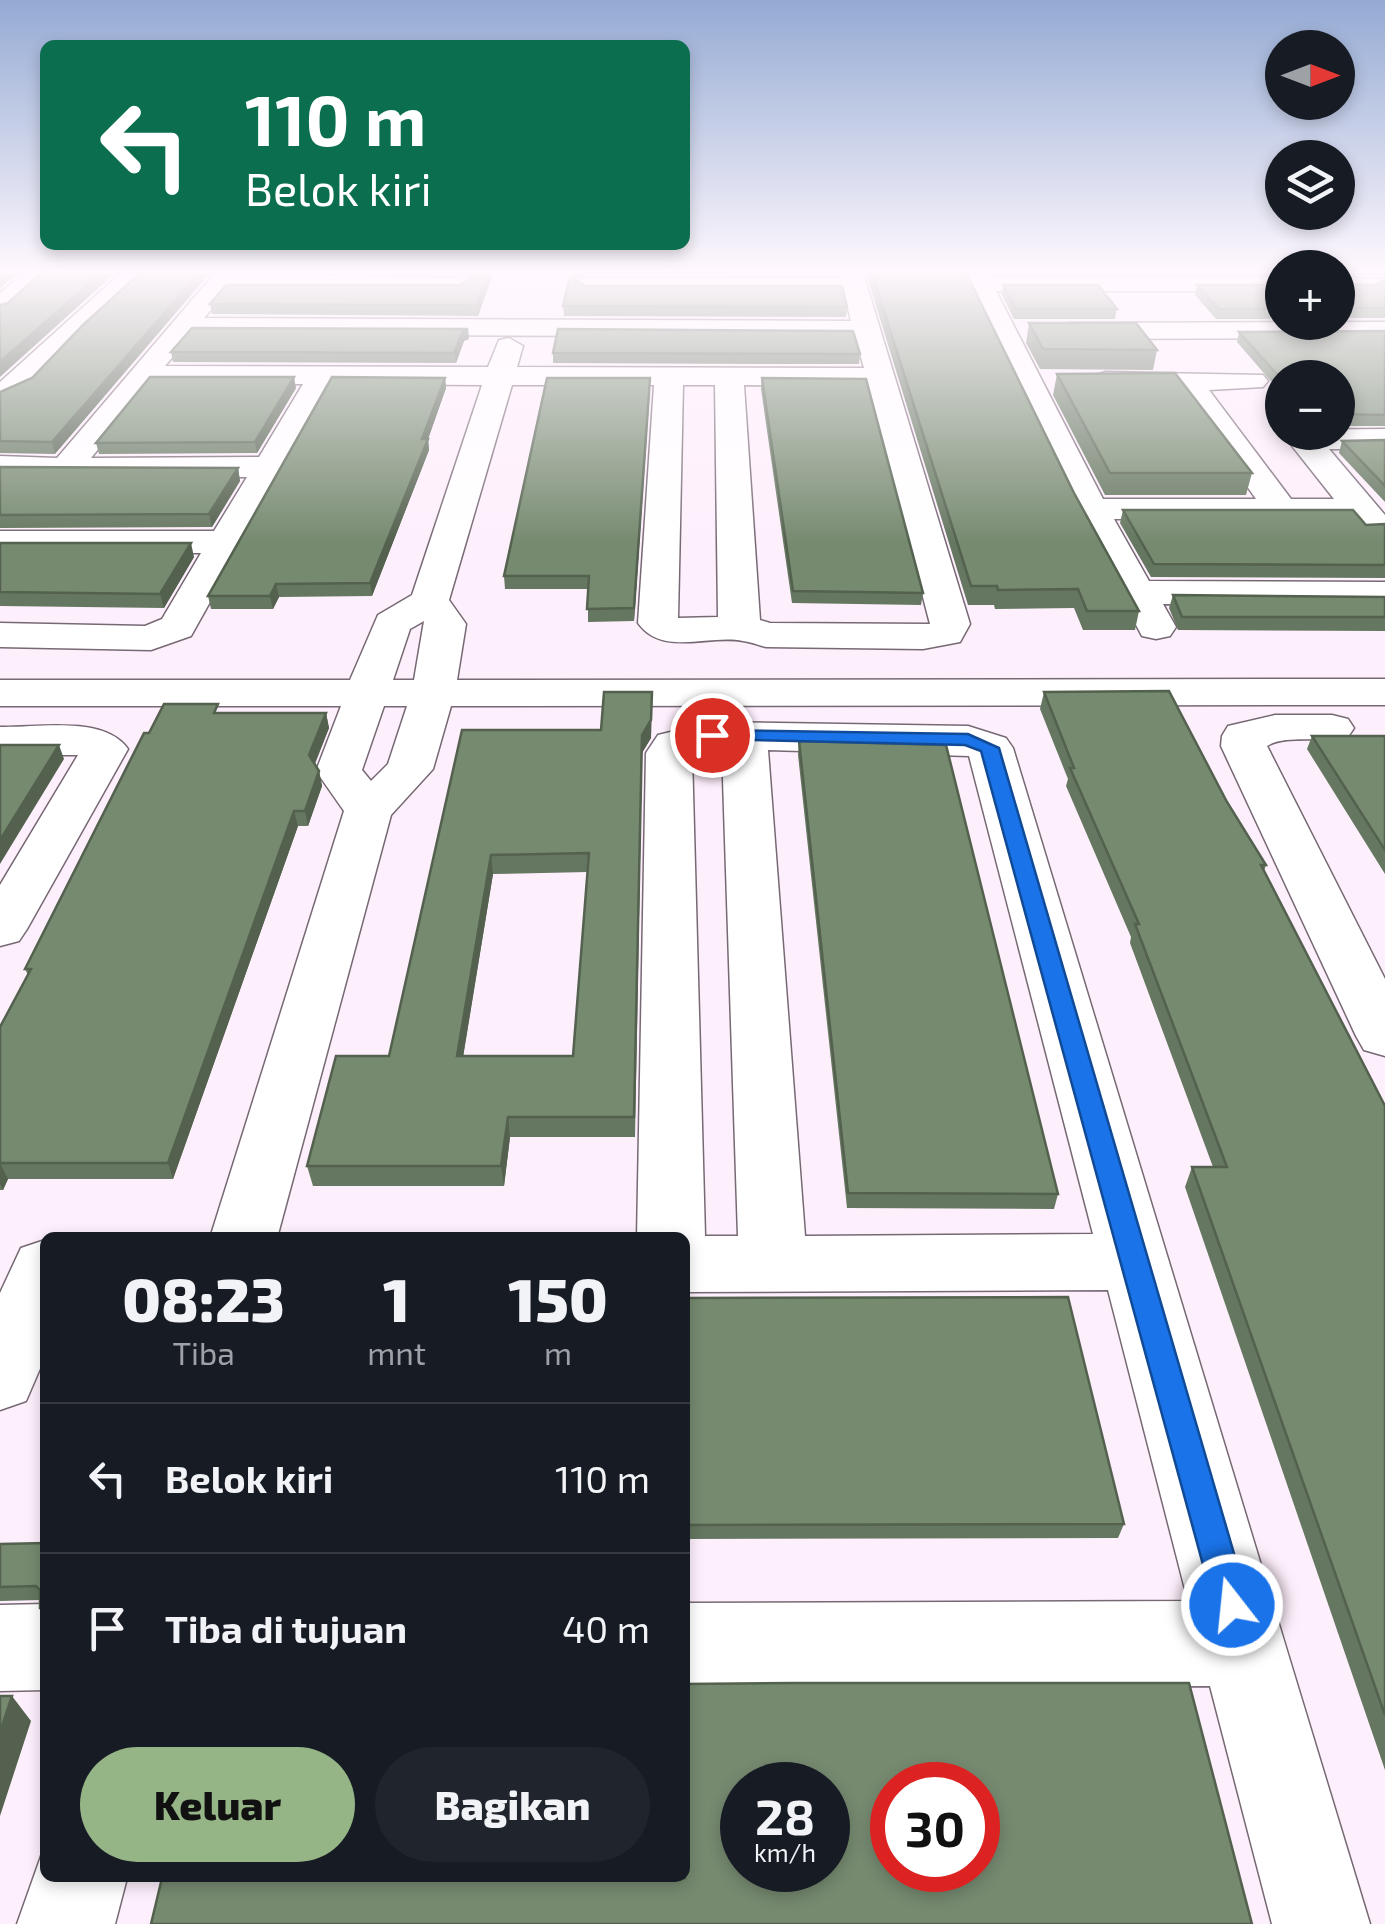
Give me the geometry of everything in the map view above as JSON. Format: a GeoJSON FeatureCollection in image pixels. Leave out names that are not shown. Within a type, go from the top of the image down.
{"type":"FeatureCollection","features":[{"type":"Feature","properties":{"kind":"street"},"geometry":{"type":"LineString","coordinates":[[0,395],[23,381],[40,363]]}},
{"type":"Feature","properties":{"kind":"street"},"geometry":{"type":"LineString","coordinates":[[66,468],[155,363]]}},
{"type":"Feature","properties":{"kind":"street"},"geometry":{"type":"LineString","coordinates":[[244,1232],[368,811],[410,769],[504,363]]}},
{"type":"Feature","properties":{"kind":"street"},"geometry":{"type":"LineString","coordinates":[[669,376],[658,623],[670,630],[745,628],[766,635],[923,637],[946,632],[950,624],[876,363]]}},
{"type":"Feature","properties":{"kind":"street"},"geometry":{"type":"LineString","coordinates":[[1019,363],[1091,509],[1156,627]]}},
{"type":"Feature","properties":{"kind":"street"},"geometry":{"type":"LineString","coordinates":[[1238,363],[1265,395]]}},
{"type":"Feature","properties":{"kind":"street"},"geometry":{"type":"LineString","coordinates":[[144,376],[314,390],[500,376],[880,376]]}},
{"type":"Feature","properties":{"kind":"street"},"geometry":{"type":"LineString","coordinates":[[729,376],[737,615],[745,628]]}},
{"type":"Feature","properties":{"kind":"street"},"geometry":{"type":"LineString","coordinates":[[1028,382],[1253,380]]}},
{"type":"Feature","properties":{"kind":"street"},"geometry":{"type":"LineString","coordinates":[[1186,381],[1281,509]]}},
{"type":"Feature","properties":{"kind":"street"},"geometry":{"type":"LineString","coordinates":[[268,405],[314,390]]}},
{"type":"Feature","properties":{"kind":"street"},"geometry":{"type":"LineString","coordinates":[[0,635],[151,638],[166,635],[177,627],[314,390]]}},
{"type":"Feature","properties":{"kind":"street"},"geometry":{"type":"LineString","coordinates":[[119,405],[175,405]]}},
{"type":"Feature","properties":{"kind":"street"},"geometry":{"type":"LineString","coordinates":[[0,450],[97,430]]}},
{"type":"Feature","properties":{"kind":"street"},"geometry":{"type":"LineString","coordinates":[[1355,439],[1385,440]]}},
{"type":"Feature","properties":{"kind":"street"},"geometry":{"type":"LineString","coordinates":[[1312,450],[1373,523]]}},
{"type":"Feature","properties":{"kind":"street"},"geometry":{"type":"LineString","coordinates":[[0,466],[268,467]]}},
{"type":"Feature","properties":{"kind":"street"},"geometry":{"type":"LineString","coordinates":[[1091,509],[1281,509],[1373,523]]}},
{"type":"Feature","properties":{"kind":"street"},"geometry":{"type":"LineString","coordinates":[[0,542],[226,542]]}},
{"type":"Feature","properties":{"kind":"street"},"geometry":{"type":"LineString","coordinates":[[1136,592],[1385,594]]}},
{"type":"Feature","properties":{"kind":"street"},"geometry":{"type":"LineString","coordinates":[[368,811],[339,771],[392,623],[436,650]]}},
{"type":"Feature","properties":{"kind":"street"},"geometry":{"type":"LineString","coordinates":[[0,693],[377,666],[436,650],[1385,692]]}},
{"type":"Feature","properties":{"kind":"street"},"geometry":{"type":"LineString","coordinates":[[1385,728],[1275,728],[1244,736],[1251,761],[1385,1036]]}},
{"type":"Feature","properties":{"kind":"street"},"geometry":{"type":"LineString","coordinates":[[670,1232],[669,753],[680,740],[744,736],[968,740],[990,748],[1321,1924]]}},
{"type":"Feature","properties":{"kind":"street"},"geometry":{"type":"LineString","coordinates":[[744,736],[773,1264]]}},
{"type":"Feature","properties":{"kind":"street"},"geometry":{"type":"LineString","coordinates":[[0,741],[96,742],[106,749],[0,929]]}},
{"type":"Feature","properties":{"kind":"street"},"geometry":{"type":"LineString","coordinates":[[690,1264],[1132,1262]]}},
{"type":"Feature","properties":{"kind":"street"},"geometry":{"type":"LineString","coordinates":[[0,1268],[40,1268]]}},
{"type":"Feature","properties":{"kind":"street"},"geometry":{"type":"LineString","coordinates":[[0,1378],[40,1280]]}},
{"type":"Feature","properties":{"kind":"street"},"geometry":{"type":"LineString","coordinates":[[690,1646],[1242,1643]]}},
{"type":"Feature","properties":{"kind":"street"},"geometry":{"type":"LineString","coordinates":[[0,1648],[40,1647]]}},
{"type":"Feature","properties":{"kind":"street"},"geometry":{"type":"LineString","coordinates":[[66,1924],[77,1882]]}},
{"type":"Feature","properties":{"kind":"building"},"geometry":{"type":"Polygon","coordinates":[[[47,363],[121,363],[52,442],[0,441],[0,392],[32,378],[47,363]]]}},
{"type":"Feature","properties":{"kind":"building"},"geometry":{"type":"Polygon","coordinates":[[[900,363],[1010,363],[1074,493],[1139,611],[1087,611],[1078,589],[998,590],[997,586],[971,586],[900,363]]]}},
{"type":"Feature","properties":{"kind":"building"},"geometry":{"type":"Polygon","coordinates":[[[1355,363],[1385,363],[1385,415],[1355,414],[1355,363]]]}},
{"type":"Feature","properties":{"kind":"building"},"geometry":{"type":"Polygon","coordinates":[[[1175,373],[1252,473],[1110,473],[1057,374],[1175,373]]]}},
{"type":"Feature","properties":{"kind":"building"},"geometry":{"type":"Polygon","coordinates":[[[150,377],[294,377],[255,442],[96,443],[150,377]]]}},
{"type":"Feature","properties":{"kind":"building"},"geometry":{"type":"Polygon","coordinates":[[[332,377],[445,378],[422,439],[428,439],[370,583],[276,584],[270,596],[208,596],[332,377]]]}},
{"type":"Feature","properties":{"kind":"building"},"geometry":{"type":"Polygon","coordinates":[[[547,378],[650,378],[634,608],[587,609],[589,576],[504,576],[547,378]]]}},
{"type":"Feature","properties":{"kind":"building"},"geometry":{"type":"Polygon","coordinates":[[[762,378],[866,379],[923,593],[793,591],[762,378]]]}},
{"type":"Feature","properties":{"kind":"building"},"geometry":{"type":"Polygon","coordinates":[[[1385,440],[1385,486],[1351,450],[1355,450],[1355,441],[1385,440]]]}},
{"type":"Feature","properties":{"kind":"building"},"geometry":{"type":"Polygon","coordinates":[[[0,467],[238,468],[209,514],[0,515],[0,467]]]}},
{"type":"Feature","properties":{"kind":"building"},"geometry":{"type":"Polygon","coordinates":[[[1123,510],[1353,510],[1366,525],[1385,524],[1385,565],[1154,564],[1123,510]]]}},
{"type":"Feature","properties":{"kind":"building"},"geometry":{"type":"Polygon","coordinates":[[[0,543],[191,543],[160,594],[0,592],[0,543]]]}},
{"type":"Feature","properties":{"kind":"building"},"geometry":{"type":"Polygon","coordinates":[[[1173,595],[1385,597],[1385,617],[1182,617],[1173,595]]]}},
{"type":"Feature","properties":{"kind":"building"},"geometry":{"type":"Polygon","coordinates":[[[1169,691],[1227,802],[1266,865],[1261,865],[1385,1106],[1385,1715],[1192,1167],[1227,1167],[1135,924],[1139,924],[1070,768],[1074,768],[1044,692],[1169,691]]]}},
{"type":"Feature","properties":{"kind":"building"},"geometry":{"type":"Polygon","coordinates":[[[604,692],[652,692],[651,720],[642,735],[634,1117],[508,1117],[501,1166],[307,1166],[336,1056],[389,1056],[462,730],[601,730],[604,692]],[[589,853],[491,855],[457,1056],[573,1056],[589,853]]]}},
{"type":"Feature","properties":{"kind":"building"},"geometry":{"type":"Polygon","coordinates":[[[164,704],[218,704],[214,713],[326,713],[309,755],[319,771],[305,811],[294,811],[168,1163],[0,1163],[0,1027],[31,969],[25,969],[144,733],[149,733],[164,704]]]}},
{"type":"Feature","properties":{"kind":"building"},"geometry":{"type":"Polygon","coordinates":[[[1312,736],[1385,736],[1385,850],[1312,736]]]}},
{"type":"Feature","properties":{"kind":"building"},"geometry":{"type":"Polygon","coordinates":[[[799,741],[946,745],[1058,1194],[848,1193],[799,741]]]}},
{"type":"Feature","properties":{"kind":"building"},"geometry":{"type":"Polygon","coordinates":[[[0,745],[59,745],[0,840],[0,745]]]}},
{"type":"Feature","properties":{"kind":"building"},"geometry":{"type":"Polygon","coordinates":[[[1068,1297],[1124,1524],[690,1525],[690,1298],[1068,1297]]]}},
{"type":"Feature","properties":{"kind":"building"},"geometry":{"type":"Polygon","coordinates":[[[40,1543],[40,1590],[36,1586],[0,1587],[0,1544],[40,1543]]]}},
{"type":"Feature","properties":{"kind":"building"},"geometry":{"type":"Polygon","coordinates":[[[1189,1683],[1252,1924],[151,1924],[161,1882],[690,1882],[690,1684],[1189,1683]]]}},
{"type":"Feature","properties":{"kind":"building"},"geometry":{"type":"Polygon","coordinates":[[[0,1696],[12,1696],[0,1732],[0,1696]]]}},
{"type":"Feature","properties":{"kind":"route"},"geometry":{"type":"LineString","coordinates":[[712,735],[968,740],[990,748],[1132,1262],[1232,1605]]}}]}
